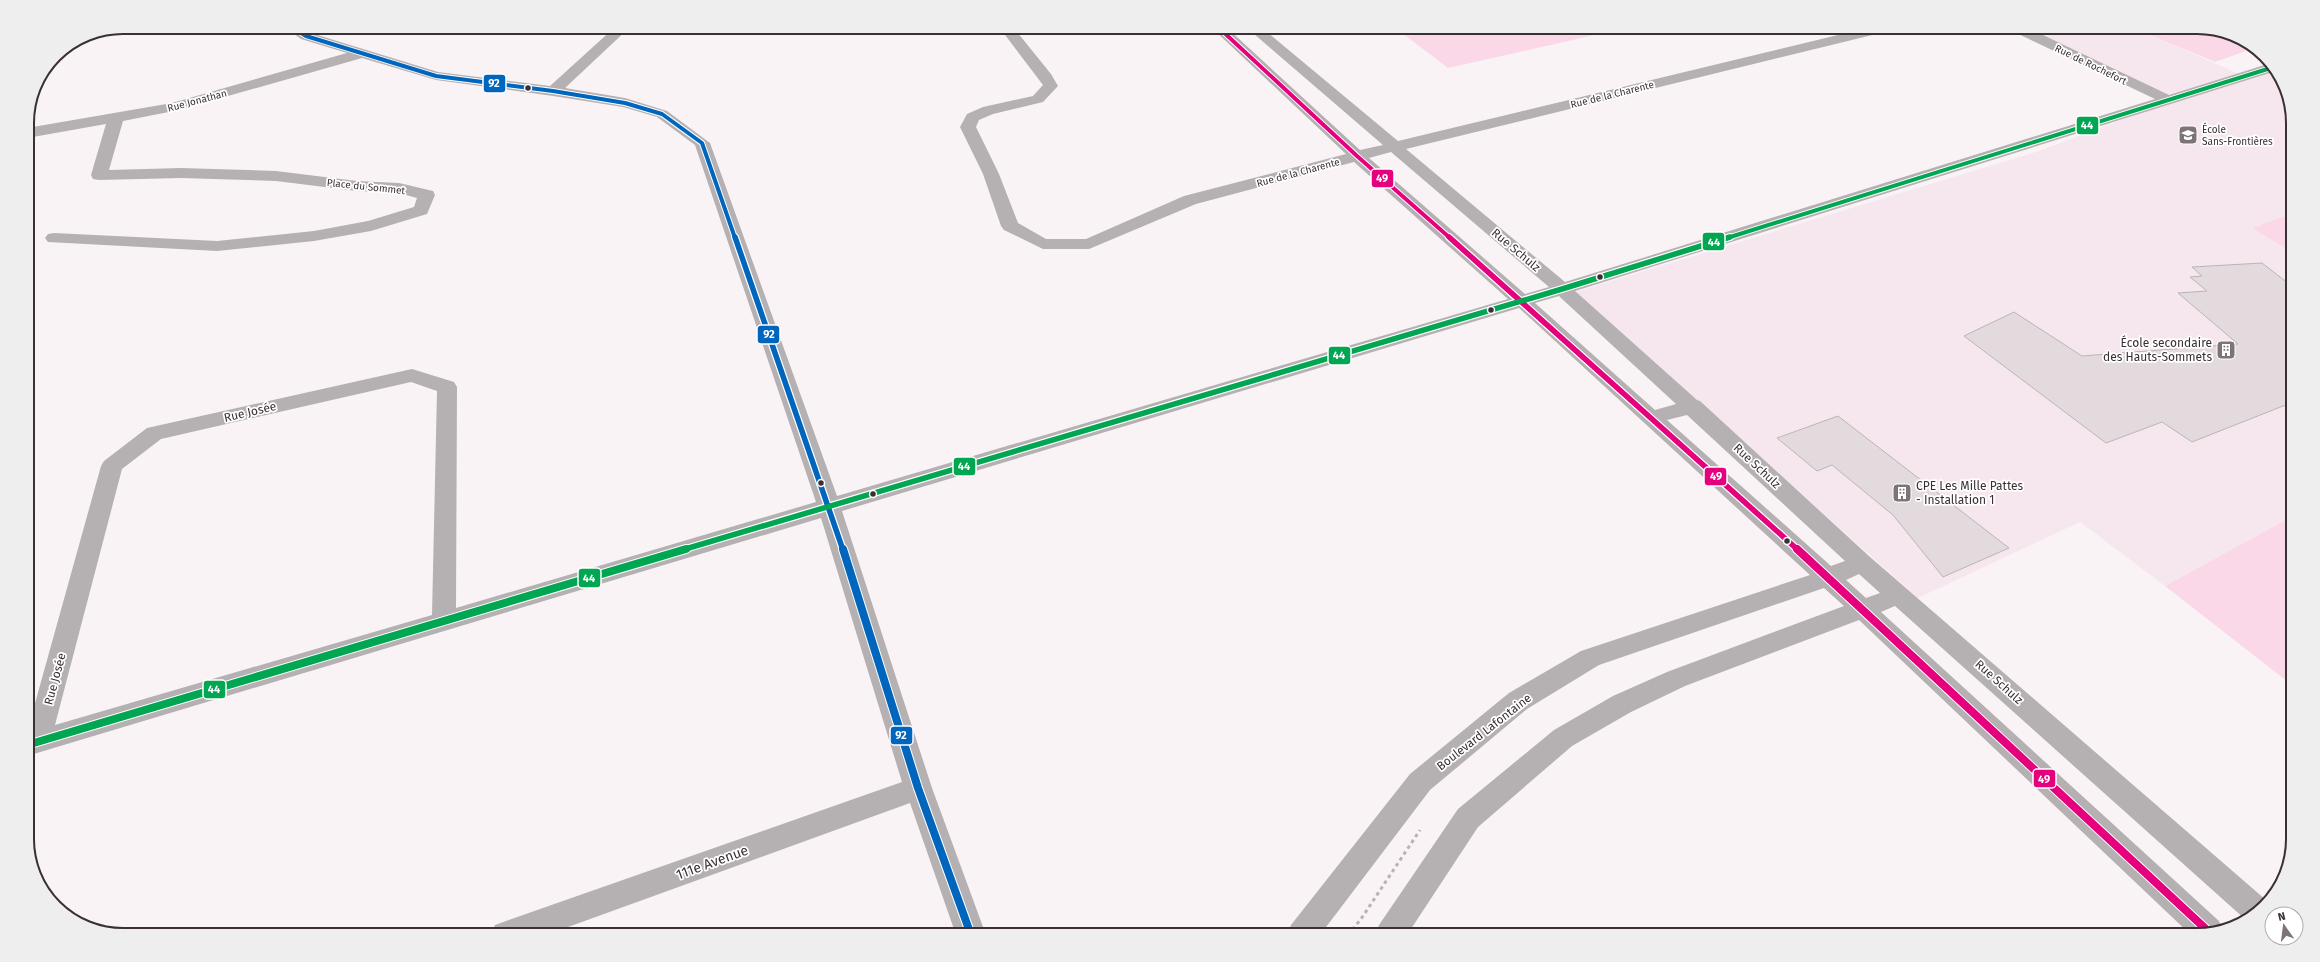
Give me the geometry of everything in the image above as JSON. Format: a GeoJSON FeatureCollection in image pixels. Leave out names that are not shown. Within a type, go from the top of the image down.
{"type":"FeatureCollection","features":[{"type":"Feature","properties":{"kind":"street"},"geometry":{"type":"LineString","coordinates":[[303,34],[436,76],[553,91],[625,103],[662,114],[702,143],[829,506],[918,788],[968,928]]}},
{"type":"Feature","properties":{"kind":"street"},"geometry":{"type":"LineString","coordinates":[[553,91],[615,34]]}},
{"type":"Feature","properties":{"kind":"street","name":"Rue de la Charente"},"geometry":{"type":"LineString","coordinates":[[1012,34],[1046,77],[1051,86],[1038,99],[988,110],[972,118],[968,127],[991,174],[1010,226],[1043,244],[1089,244],[1190,200],[1357,156],[1859,34]]}},
{"type":"Feature","properties":{"kind":"street"},"geometry":{"type":"LineString","coordinates":[[1226,34],[1357,156],[1522,301],[1827,578],[2204,927]]}},
{"type":"Feature","properties":{"kind":"street","name":"Rue Schulz"},"geometry":{"type":"LineString","coordinates":[[1261,34],[1562,289],[1693,406],[1862,563],[2253,908]]}},
{"type":"Feature","properties":{"kind":"street","name":"Rue de Rochefort"},"geometry":{"type":"LineString","coordinates":[[2029,34],[2168,100]]}},
{"type":"Feature","properties":{"kind":"street","name":"Rue Jonathan"},"geometry":{"type":"LineString","coordinates":[[34,132],[174,107],[363,53]]}},
{"type":"Feature","properties":{"kind":"street"},"geometry":{"type":"LineString","coordinates":[[2091,64],[2107,59]]}},
{"type":"Feature","properties":{"kind":"street"},"geometry":{"type":"LineString","coordinates":[[34,742],[1562,289],[2268,69]]}},
{"type":"Feature","properties":{"kind":"street","name":"Place du Sommet"},"geometry":{"type":"LineString","coordinates":[[54,238],[217,246],[314,236],[371,226],[421,210],[427,195],[399,188],[357,186],[276,176],[181,173],[99,175],[116,117]]}},
{"type":"Feature","properties":{"kind":"street","name":"Rue Josée"},"geometry":{"type":"LineString","coordinates":[[34,736],[112,466],[154,433],[412,375],[447,386],[444,620]]}},
{"type":"Feature","properties":{"kind":"street"},"geometry":{"type":"LineString","coordinates":[[1650,418],[1693,406]]}},
{"type":"Feature","properties":{"kind":"street","name":"Boulevard Lafontaine"},"geometry":{"type":"LineString","coordinates":[[1307,928],[1420,782],[1518,701],[1590,658],[1797,590],[1862,563]]}},
{"type":"Feature","properties":{"kind":"street"},"geometry":{"type":"LineString","coordinates":[[1395,928],[1468,818],[1563,738],[1622,704],[1676,679],[1900,595]]}},
{"type":"Feature","properties":{"kind":"street","name":"111e Avenue"},"geometry":{"type":"LineString","coordinates":[[526,928],[918,788]]}},
{"type":"Feature","properties":{"kind":"shaded area"},"geometry":{"type":"Polygon","coordinates":[[[1403,34],[1599,34],[1448,68],[1403,34]]]}},
{"type":"Feature","properties":{"kind":"shaded area"},"geometry":{"type":"Polygon","coordinates":[[[2029,34],[2148,34],[2244,76],[2168,100],[2029,34]]]}},
{"type":"Feature","properties":{"kind":"shaded area"},"geometry":{"type":"Polygon","coordinates":[[[2148,34],[2208,35],[2231,41],[2248,50],[2215,62],[2148,34]]]}},
{"type":"Feature","properties":{"kind":"shaded area"},"geometry":{"type":"Polygon","coordinates":[[[2268,70],[2277,84],[2281,95],[2286,118],[2286,216],[2252,228],[2286,249],[2286,520],[2165,586],[2080,522],[1918,598],[1575,292],[2036,152],[2170,102],[2268,70]]]}},
{"type":"Feature","properties":{"kind":"shaded area"},"geometry":{"type":"Polygon","coordinates":[[[2286,216],[2286,249],[2252,228],[2286,216]]]}},
{"type":"Feature","properties":{"kind":"shaded area"},"geometry":{"type":"Polygon","coordinates":[[[2286,520],[2286,681],[2165,586],[2286,520]]]}},
{"type":"Feature","properties":{"kind":"building","name":"École secondaire des Hauts-Sommets"},"geometry":{"type":"Polygon","coordinates":[[[2262,263],[2286,282],[2286,406],[2192,442],[2162,422],[2106,443],[1964,336],[2014,312],[2082,356],[2238,344],[2178,293],[2207,291],[2190,277],[2202,276],[2192,267],[2262,263]]]}},
{"type":"Feature","properties":{"kind":"building","name":"CPE Les Mille Pattes - Installation 1"},"geometry":{"type":"Polygon","coordinates":[[[1838,416],[2009,548],[1943,577],[1893,515],[1832,465],[1817,471],[1777,438],[1838,416]]]}},
{"type":"Feature","properties":{"kind":"transit line","name":"92"},"geometry":{"type":"LineString","coordinates":[[303,34],[436,76],[553,91],[625,103],[662,114],[702,143],[829,506],[918,788],[968,928]]}},
{"type":"Feature","properties":{"kind":"transit line","name":"49"},"geometry":{"type":"LineString","coordinates":[[1226,34],[1357,156],[1522,301],[1846,594],[2204,927]]}},
{"type":"Feature","properties":{"kind":"transit line","name":"44"},"geometry":{"type":"LineString","coordinates":[[34,743],[1562,289],[2268,69]]}},
{"type":"Feature","properties":{"kind":"place","name":"École Sans-Frontières"},"geometry":{"type":"Point","coordinates":[2188,135]}},
{"type":"Feature","properties":{"kind":"place","name":"École secondaire des Hauts-Sommets"},"geometry":{"type":"Point","coordinates":[2226,350]}},
{"type":"Feature","properties":{"kind":"place","name":"CPE Les Mille Pattes - Installation 1"},"geometry":{"type":"Point","coordinates":[1902,493]}}]}
